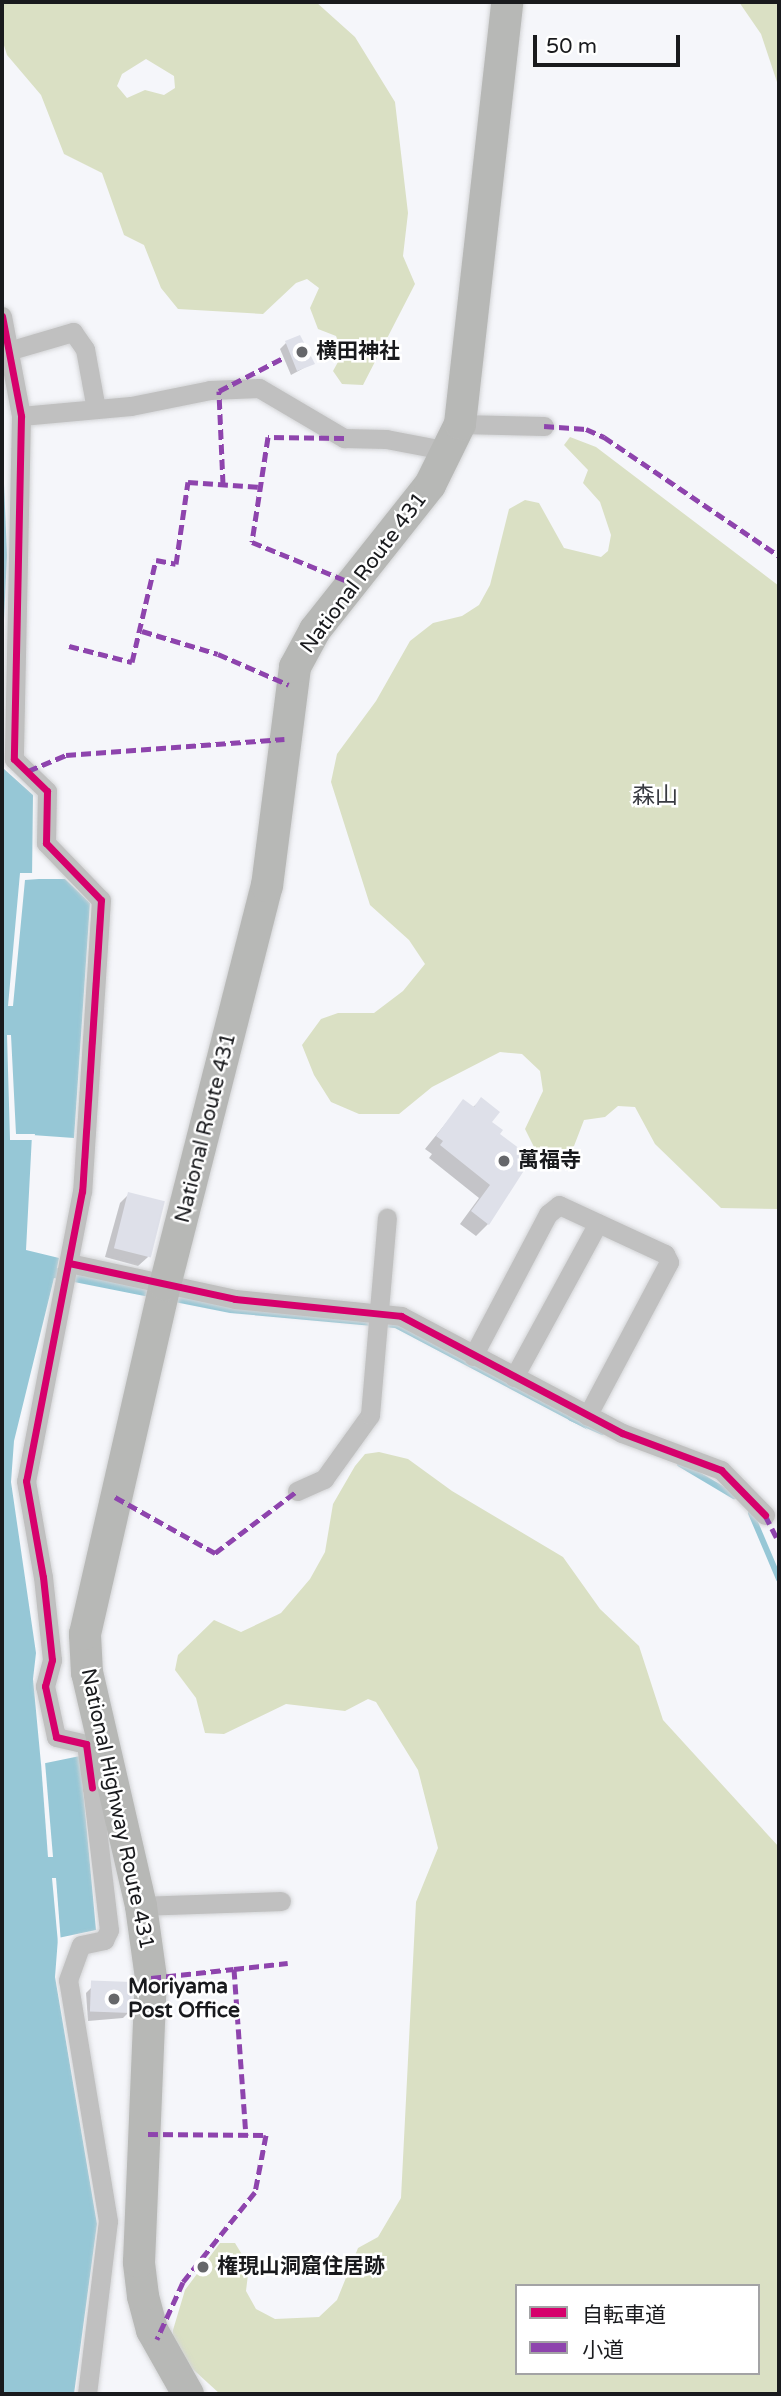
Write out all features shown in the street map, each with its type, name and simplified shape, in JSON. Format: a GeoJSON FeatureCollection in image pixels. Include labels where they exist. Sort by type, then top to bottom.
{"type":"FeatureCollection","features":[{"type":"Feature","properties":{"kind":"highway","name":"National Route 431"},"geometry":{"type":"LineString","coordinates":[[163,1293],[267,886],[295,667],[315,630],[430,485],[454,437],[507,2]]}},
{"type":"Feature","properties":{"kind":"highway","name":"National Highway Route 431"},"geometry":{"type":"LineString","coordinates":[[163,1293],[85,1634],[87,1673],[102,1785],[141,1906],[153,2026],[141,2273],[152,2330],[188,2394]]}},
{"type":"Feature","properties":{"kind":"street"},"geometry":{"type":"LineString","coordinates":[[2,316],[20,416],[14,759],[47,791],[46,843],[101,900],[82,1191],[26,1494],[43,1577],[51,1660],[45,1686],[56,1737],[86,1744],[102,1785],[109,1930],[104,1940],[77,1950],[68,1980],[108,2221],[87,2394]]}},
{"type":"Feature","properties":{"kind":"street"},"geometry":{"type":"LineString","coordinates":[[8,351],[73,332],[85,349],[96,409]]}},
{"type":"Feature","properties":{"kind":"street"},"geometry":{"type":"LineString","coordinates":[[20,416],[96,409],[210,390],[259,388],[344,438],[454,437],[544,426]]}},
{"type":"Feature","properties":{"kind":"street"},"geometry":{"type":"LineString","coordinates":[[473,1356],[548,1214],[559,1205],[665,1254],[669,1262],[587,1416]]}},
{"type":"Feature","properties":{"kind":"street"},"geometry":{"type":"LineString","coordinates":[[297,1492],[324,1479],[370,1415],[375,1321],[387,1218]]}},
{"type":"Feature","properties":{"kind":"street"},"geometry":{"type":"LineString","coordinates":[[514,1377],[598,1223]]}},
{"type":"Feature","properties":{"kind":"street"},"geometry":{"type":"LineString","coordinates":[[67,1272],[163,1293],[235,1299],[375,1321],[401,1316],[587,1416],[721,1470],[765,1515]]}},
{"type":"Feature","properties":{"kind":"street"},"geometry":{"type":"LineString","coordinates":[[141,1906],[281,1901]]}},
{"type":"Feature","properties":{"kind":"green space"},"geometry":{"type":"Polygon","coordinates":[[[2,2],[316,2],[355,37],[395,102],[408,213],[403,256],[415,284],[363,385],[342,384],[333,371],[343,353],[336,336],[318,329],[310,308],[319,288],[307,279],[296,283],[263,314],[178,309],[161,288],[144,245],[124,235],[102,173],[64,154],[41,95],[7,55],[2,39],[2,2]],[[146,59],[122,74],[117,86],[127,98],[145,90],[164,95],[175,88],[174,76],[146,59]]]}},
{"type":"Feature","properties":{"kind":"green space"},"geometry":{"type":"Polygon","coordinates":[[[739,2],[779,2],[779,88],[761,34],[739,2]]]}},
{"type":"Feature","properties":{"kind":"green space"},"geometry":{"type":"Polygon","coordinates":[[[570,437],[596,447],[779,586],[779,1209],[721,1208],[655,1144],[635,1107],[618,1106],[605,1117],[584,1120],[574,1146],[559,1164],[543,1165],[525,1129],[543,1091],[540,1071],[522,1054],[500,1052],[432,1087],[399,1114],[359,1114],[331,1102],[314,1075],[302,1045],[321,1019],[338,1013],[374,1013],[403,991],[425,964],[409,940],[370,905],[331,782],[337,754],[376,701],[410,641],[433,623],[462,616],[479,605],[490,585],[509,509],[525,500],[539,503],[564,548],[601,557],[608,551],[611,535],[600,502],[583,483],[588,470],[564,445],[570,437]]]}},
{"type":"Feature","properties":{"kind":"green space"},"geometry":{"type":"Polygon","coordinates":[[[379,1452],[408,1459],[452,1491],[563,1557],[600,1609],[639,1646],[663,1720],[779,1847],[779,2394],[220,2394],[173,2351],[173,2330],[185,2290],[220,2243],[235,2243],[249,2266],[246,2291],[256,2309],[275,2319],[319,2317],[337,2300],[358,2248],[378,2237],[401,2198],[416,1902],[438,1848],[418,1770],[376,1702],[368,1699],[345,1711],[286,1704],[224,1734],[205,1733],[196,1698],[175,1670],[178,1655],[214,1620],[241,1632],[281,1613],[310,1579],[325,1552],[333,1504],[365,1454],[379,1452]]]}},
{"type":"Feature","properties":{"kind":"water"},"geometry":{"type":"Polygon","coordinates":[[[2,436],[7,555],[2,663],[2,436]]]}},
{"type":"Feature","properties":{"kind":"water"},"geometry":{"type":"Polygon","coordinates":[[[2,761],[4,769],[33,795],[32,879],[65,879],[90,903],[74,1138],[32,1135],[26,1250],[59,1258],[57,1268],[395,1321],[559,1408],[588,1430],[395,1328],[230,1313],[54,1278],[14,1441],[11,1482],[36,1653],[33,1679],[41,1764],[80,1756],[96,1930],[58,1938],[55,1977],[97,2224],[74,2394],[2,2394],[2,761]]]}},
{"type":"Feature","properties":{"kind":"pier"},"geometry":{"type":"Polygon","coordinates":[[[20,873],[35,873],[39,879],[25,880],[13,1006],[8,1006],[20,873]]]}},
{"type":"Feature","properties":{"kind":"pier"},"geometry":{"type":"Polygon","coordinates":[[[7,1035],[11,1035],[16,1134],[35,1134],[34,1140],[10,1140],[7,1035]]]}},
{"type":"Feature","properties":{"kind":"pier"},"geometry":{"type":"Polygon","coordinates":[[[45,1762],[53,1857],[48,1857],[41,1763],[45,1762]]]}},
{"type":"Feature","properties":{"kind":"pier"},"geometry":{"type":"Polygon","coordinates":[[[52,1878],[56,1878],[61,1943],[58,1943],[52,1878]]]}},
{"type":"Feature","properties":{"kind":"building","name":"横田神社"},"geometry":{"type":"Polygon","coordinates":[[[300,335],[315,364],[297,371],[285,341],[300,335]]]}},
{"type":"Feature","properties":{"kind":"building","name":"萬福寺"},"geometry":{"type":"Polygon","coordinates":[[[481,1097],[500,1112],[492,1122],[503,1130],[500,1134],[532,1158],[489,1225],[471,1211],[490,1185],[440,1145],[443,1141],[436,1136],[463,1099],[474,1107],[481,1097]]]}},
{"type":"Feature","properties":{"kind":"building"},"geometry":{"type":"Polygon","coordinates":[[[128,1192],[165,1201],[151,1257],[114,1248],[128,1192]]]}},
{"type":"Feature","properties":{"kind":"building"},"geometry":{"type":"Polygon","coordinates":[[[91,1981],[132,1982],[131,2013],[90,2012],[91,1981]]]}},
{"type":"Feature","properties":{"kind":"waterway"},"geometry":{"type":"LineString","coordinates":[[571,1418],[602,1432]]}},
{"type":"Feature","properties":{"kind":"waterway"},"geometry":{"type":"LineString","coordinates":[[680,1464],[734,1496]]}},
{"type":"Feature","properties":{"kind":"waterway"},"geometry":{"type":"LineString","coordinates":[[751,1513],[779,1579]]}},
{"type":"Feature","properties":{"kind":"marked path"},"geometry":{"type":"LineString","coordinates":[[223,484],[219,391],[283,358]]}},
{"type":"Feature","properties":{"kind":"marked path"},"geometry":{"type":"LineString","coordinates":[[544,426],[586,429],[604,437],[779,556]]}},
{"type":"Feature","properties":{"kind":"marked path"},"geometry":{"type":"LineString","coordinates":[[344,438],[268,437],[252,542],[352,583]]}},
{"type":"Feature","properties":{"kind":"marked path"},"geometry":{"type":"LineString","coordinates":[[69,646],[132,662],[156,560],[176,564],[188,482],[261,487]]}},
{"type":"Feature","properties":{"kind":"marked path"},"geometry":{"type":"LineString","coordinates":[[142,631],[218,654],[289,685]]}},
{"type":"Feature","properties":{"kind":"marked path"},"geometry":{"type":"LineString","coordinates":[[28,771],[66,755],[284,739]]}},
{"type":"Feature","properties":{"kind":"marked path"},"geometry":{"type":"LineString","coordinates":[[115,1497],[215,1553],[297,1491]]}},
{"type":"Feature","properties":{"kind":"marked path"},"geometry":{"type":"LineString","coordinates":[[765,1515],[779,1542]]}},
{"type":"Feature","properties":{"kind":"marked path"},"geometry":{"type":"LineString","coordinates":[[234,1969],[288,1963]]}},
{"type":"Feature","properties":{"kind":"marked path"},"geometry":{"type":"LineString","coordinates":[[151,1978],[234,1969],[246,2136]]}},
{"type":"Feature","properties":{"kind":"marked path"},"geometry":{"type":"LineString","coordinates":[[148,2134],[266,2135],[255,2192],[183,2282],[157,2339]]}},
{"type":"Feature","properties":{"kind":"cycle path"},"geometry":{"type":"LineString","coordinates":[[2,316],[21,416],[14,759],[47,791],[46,843],[101,900],[82,1191],[26,1481],[43,1577],[52,1660],[45,1686],[56,1737],[86,1744],[92,1788]]}},
{"type":"Feature","properties":{"kind":"cycle path"},"geometry":{"type":"LineString","coordinates":[[69,1263],[235,1299],[401,1316],[622,1433],[721,1470],[765,1515]]}},
{"type":"Feature","properties":{"kind":"place","name":"横田神社"},"geometry":{"type":"Point","coordinates":[302,352]}},
{"type":"Feature","properties":{"kind":"place","name":"萬福寺"},"geometry":{"type":"Point","coordinates":[504,1161]}},
{"type":"Feature","properties":{"kind":"place","name":"Moriyama Post Office"},"geometry":{"type":"Point","coordinates":[114,1999]}},
{"type":"Feature","properties":{"kind":"place","name":"権現山洞窟住居跡"},"geometry":{"type":"Point","coordinates":[203,2267]}},
{"type":"Feature","properties":{"kind":"district","name":"森山"},"geometry":{"type":"Point","coordinates":[655,796]}}]}
